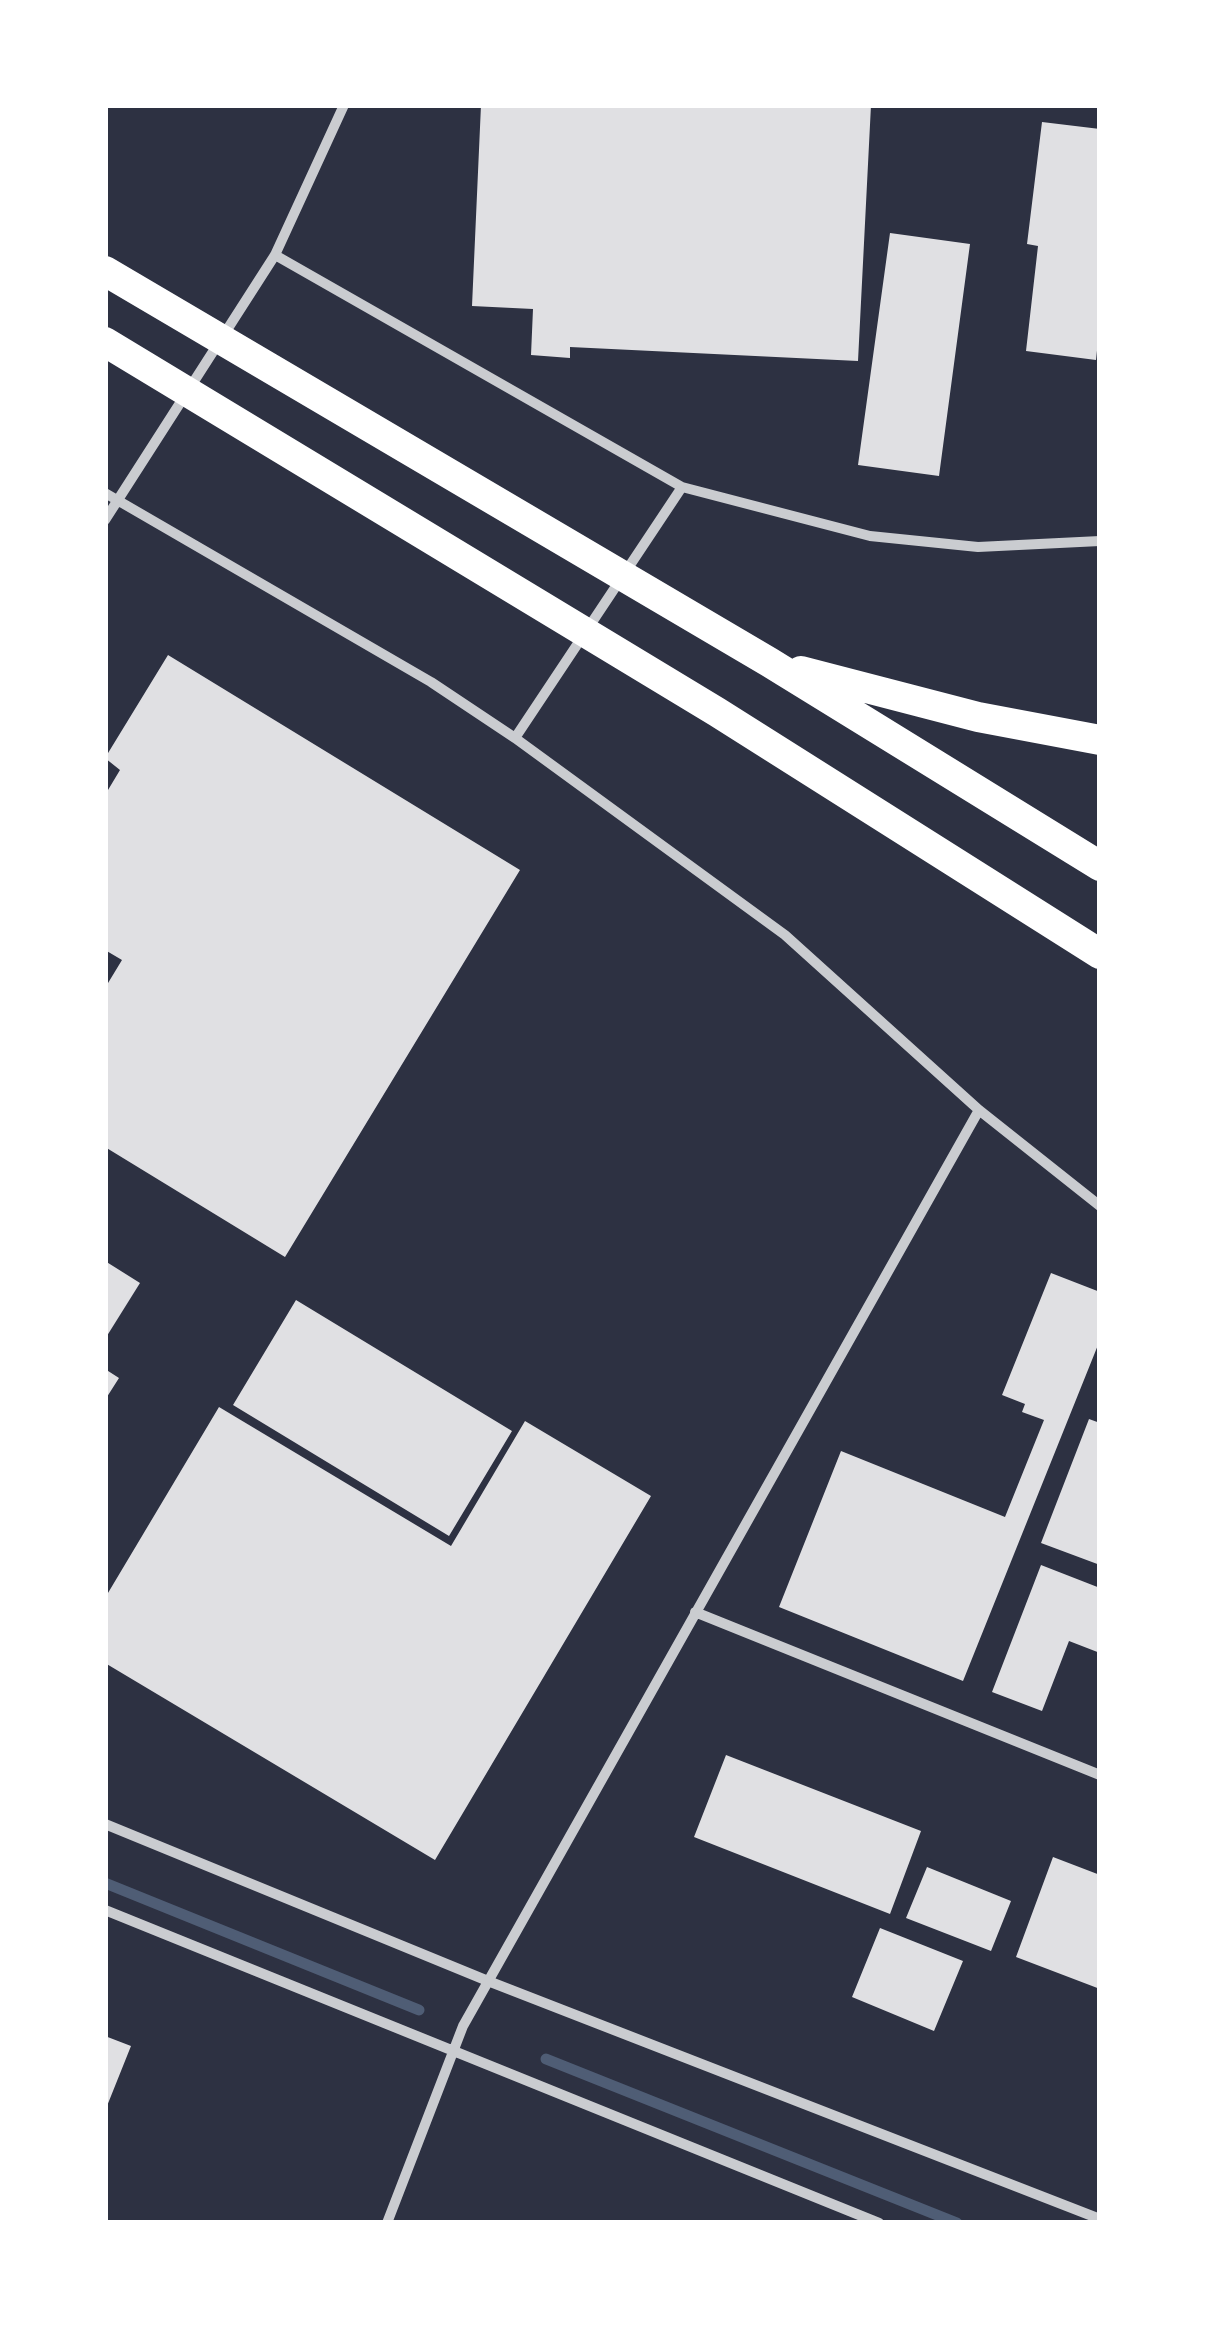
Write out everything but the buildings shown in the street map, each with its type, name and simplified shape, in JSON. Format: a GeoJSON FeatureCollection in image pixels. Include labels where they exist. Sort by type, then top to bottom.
{"type":"FeatureCollection","features":[{"type":"Feature","properties":{"kind":"highway"},"geometry":{"type":"LineString","coordinates":[[105,270],[769,662],[1100,866]]}},
{"type":"Feature","properties":{"kind":"highway"},"geometry":{"type":"LineString","coordinates":[[105,342],[717,712],[1100,954]]}},
{"type":"Feature","properties":{"kind":"highway"},"geometry":{"type":"LineString","coordinates":[[769,662],[978,717],[1100,740]]}},
{"type":"Feature","properties":{"kind":"street"},"geometry":{"type":"LineString","coordinates":[[105,520],[276,255],[344,105]]}},
{"type":"Feature","properties":{"kind":"street"},"geometry":{"type":"LineString","coordinates":[[276,255],[682,487],[870,536],[978,547],[1100,541]]}},
{"type":"Feature","properties":{"kind":"street"},"geometry":{"type":"LineString","coordinates":[[515,738],[682,487]]}},
{"type":"Feature","properties":{"kind":"street"},"geometry":{"type":"LineString","coordinates":[[105,492],[431,682],[515,738],[785,935],[979,1110],[1100,1206]]}},
{"type":"Feature","properties":{"kind":"street"},"geometry":{"type":"LineString","coordinates":[[387,2223],[452,2048],[979,1110]]}},
{"type":"Feature","properties":{"kind":"street"},"geometry":{"type":"LineString","coordinates":[[696,1612],[1100,1775]]}},
{"type":"Feature","properties":{"kind":"street"},"geometry":{"type":"LineString","coordinates":[[105,1824],[488,1981],[1100,2219]]}},
{"type":"Feature","properties":{"kind":"street"},"geometry":{"type":"LineString","coordinates":[[105,1910],[879,2223]]}},
{"type":"Feature","properties":{"kind":"waterway"},"geometry":{"type":"LineString","coordinates":[[105,1883],[419,2010]]}},
{"type":"Feature","properties":{"kind":"waterway"},"geometry":{"type":"LineString","coordinates":[[546,2059],[957,2223]]}}]}
